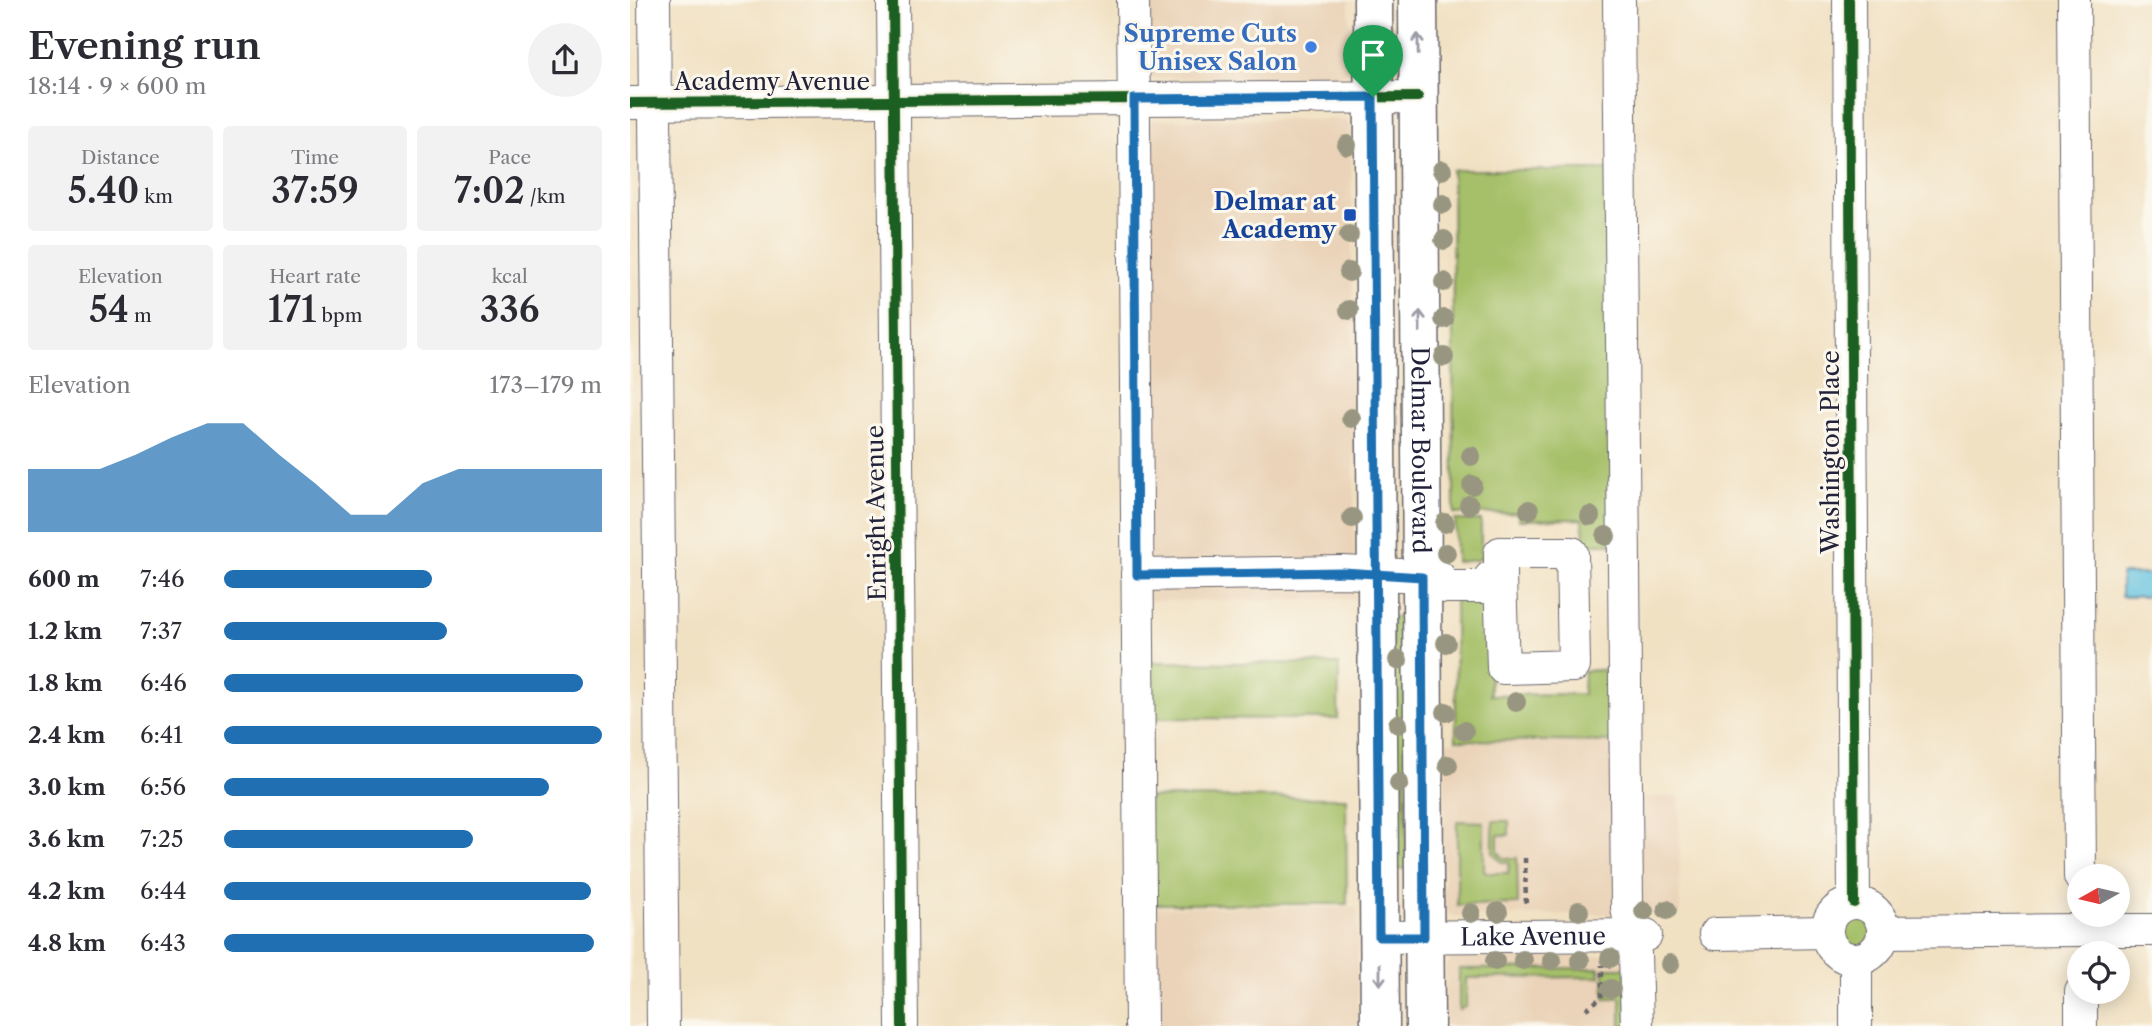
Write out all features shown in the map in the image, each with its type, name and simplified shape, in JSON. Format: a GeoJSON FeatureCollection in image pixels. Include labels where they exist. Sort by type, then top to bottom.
{"type":"FeatureCollection","features":[{"type":"Feature","properties":{"kind":"main road","name":"Delmar Boulevard"},"geometry":{"type":"LineString","coordinates":[[1373,0],[1380,1026]]}},
{"type":"Feature","properties":{"kind":"main road","name":"Delmar Boulevard"},"geometry":{"type":"LineString","coordinates":[[1418,0],[1430,577],[1425,1026]]}},
{"type":"Feature","properties":{"kind":"street"},"geometry":{"type":"LineString","coordinates":[[654,0],[642,103],[663,1026]]}},
{"type":"Feature","properties":{"kind":"street","name":"Enright Avenue"},"geometry":{"type":"LineString","coordinates":[[893,0],[902,1026]]}},
{"type":"Feature","properties":{"kind":"street"},"geometry":{"type":"LineString","coordinates":[[1133,0],[1141,1026]]}},
{"type":"Feature","properties":{"kind":"street"},"geometry":{"type":"LineString","coordinates":[[1619,0],[1627,887],[1639,935],[1636,965],[1637,1026]]}},
{"type":"Feature","properties":{"kind":"street","name":"Washington Place"},"geometry":{"type":"LineString","coordinates":[[1849,0],[1854,903]]}},
{"type":"Feature","properties":{"kind":"street"},"geometry":{"type":"LineString","coordinates":[[2074,0],[2080,864]]}},
{"type":"Feature","properties":{"kind":"street","name":"Academy Avenue"},"geometry":{"type":"LineString","coordinates":[[642,103],[1419,97]]}},
{"type":"Feature","properties":{"kind":"street"},"geometry":{"type":"LineString","coordinates":[[1137,575],[1343,572],[1430,577],[1445,569],[1484,568],[1495,578]]}},
{"type":"Feature","properties":{"kind":"street"},"geometry":{"type":"LineString","coordinates":[[1854,903],[1871,908],[1878,915],[1883,932],[1878,948],[1864,958],[1856,959],[1847,958],[1833,949],[1827,932],[1832,915],[1838,909],[1854,903]]}},
{"type":"Feature","properties":{"kind":"street"},"geometry":{"type":"LineString","coordinates":[[1883,932],[2152,930]]}},
{"type":"Feature","properties":{"kind":"street"},"geometry":{"type":"LineString","coordinates":[[1715,934],[1827,932]]}},
{"type":"Feature","properties":{"kind":"street","name":"Lake Avenue"},"geometry":{"type":"LineString","coordinates":[[1379,937],[1639,935]]}},
{"type":"Feature","properties":{"kind":"street"},"geometry":{"type":"LineString","coordinates":[[1856,959],[1856,1026]]}},
{"type":"Feature","properties":{"kind":"street"},"geometry":{"type":"LineString","coordinates":[[2081,1004],[2081,1026]]}},
{"type":"Feature","properties":{"kind":"path"},"geometry":{"type":"LineString","coordinates":[[1525,858],[1526,908]]}},
{"type":"Feature","properties":{"kind":"path"},"geometry":{"type":"LineString","coordinates":[[1586,1010],[1602,997],[1602,965]]}},
{"type":"Feature","properties":{"kind":"shaded area"},"geometry":{"type":"Polygon","coordinates":[[[1141,0],[1349,0],[1351,66],[1347,73],[1337,77],[1141,78],[1141,0]]]}},
{"type":"Feature","properties":{"kind":"shaded area"},"geometry":{"type":"Polygon","coordinates":[[[1140,120],[1347,121],[1351,127],[1355,599],[1142,601],[1140,120]]]}},
{"type":"Feature","properties":{"kind":"shaded area"},"geometry":{"type":"Polygon","coordinates":[[[1444,742],[1634,743],[1635,797],[1679,797],[1680,913],[1449,914],[1444,903],[1444,742]]]}},
{"type":"Feature","properties":{"kind":"shaded area"},"geometry":{"type":"Polygon","coordinates":[[[1146,907],[1357,908],[1358,1026],[1147,1026],[1146,907]]]}},
{"type":"Feature","properties":{"kind":"shaded area"},"geometry":{"type":"Polygon","coordinates":[[[1627,955],[1628,1026],[1446,1026],[1445,967],[1452,959],[1627,955]]]}},
{"type":"Feature","properties":{"kind":"green space"},"geometry":{"type":"Polygon","coordinates":[[[1452,170],[1609,170],[1616,544],[1585,544],[1582,519],[1519,520],[1518,513],[1454,514],[1452,170]]]}},
{"type":"Feature","properties":{"kind":"green space"},"geometry":{"type":"Polygon","coordinates":[[[1455,520],[1481,520],[1481,557],[1478,560],[1456,562],[1455,520]]]}},
{"type":"Feature","properties":{"kind":"green space"},"geometry":{"type":"Polygon","coordinates":[[[1481,595],[1490,604],[1490,695],[1583,694],[1584,671],[1615,669],[1615,742],[1456,740],[1455,596],[1481,595]]]}},
{"type":"Feature","properties":{"kind":"green space"},"geometry":{"type":"Polygon","coordinates":[[[1392,617],[1404,617],[1407,869],[1393,869],[1392,617]]]}},
{"type":"Feature","properties":{"kind":"green space"},"geometry":{"type":"Polygon","coordinates":[[[1145,662],[1339,664],[1338,719],[1144,718],[1145,662]]]}},
{"type":"Feature","properties":{"kind":"green space"},"geometry":{"type":"Polygon","coordinates":[[[1149,797],[1346,798],[1347,904],[1149,904],[1149,797]]]}},
{"type":"Feature","properties":{"kind":"green space"},"geometry":{"type":"Polygon","coordinates":[[[1457,821],[1484,822],[1484,870],[1488,873],[1508,873],[1509,862],[1502,862],[1493,853],[1493,821],[1509,821],[1509,835],[1498,835],[1498,852],[1504,858],[1517,858],[1518,904],[1457,905],[1457,821]]]}},
{"type":"Feature","properties":{"kind":"green space"},"geometry":{"type":"Polygon","coordinates":[[[1855,916],[1867,920],[1871,932],[1867,944],[1855,948],[1843,944],[1839,932],[1843,920],[1855,916]]]}},
{"type":"Feature","properties":{"kind":"green space"},"geometry":{"type":"Polygon","coordinates":[[[1599,968],[1600,977],[1466,978],[1466,1006],[1459,1010],[1459,969],[1599,968]]]}},
{"type":"Feature","properties":{"kind":"green space"},"geometry":{"type":"Polygon","coordinates":[[[1604,968],[1627,968],[1628,1026],[1621,1026],[1621,998],[1605,998],[1604,968]]]}},
{"type":"Feature","properties":{"kind":"water"},"geometry":{"type":"Polygon","coordinates":[[[2121,574],[2152,574],[2152,597],[2121,597],[2121,574]]]}},
{"type":"Feature","properties":{"kind":"cycle path"},"geometry":{"type":"LineString","coordinates":[[893,0],[902,1026]]}},
{"type":"Feature","properties":{"kind":"cycle path"},"geometry":{"type":"LineString","coordinates":[[1849,0],[1854,903]]}},
{"type":"Feature","properties":{"kind":"cycle path"},"geometry":{"type":"LineString","coordinates":[[630,103],[1418,97]]}},
{"type":"Feature","properties":{"kind":"place","name":"Supreme Cuts Unisex Salon"},"geometry":{"type":"Point","coordinates":[1311,47]}},
{"type":"Feature","properties":{"kind":"place","name":"Delmar at Academy"},"geometry":{"type":"Point","coordinates":[1350,215]}},
{"type":"Feature","properties":{"kind":"route"},"geometry":{"type":"LineString","coordinates":[[1373,97],[1134,99],[1137,575],[1343,572],[1377,575],[1422,577],[1424,937],[1379,937],[1377,575],[1373,97]]}}]}
